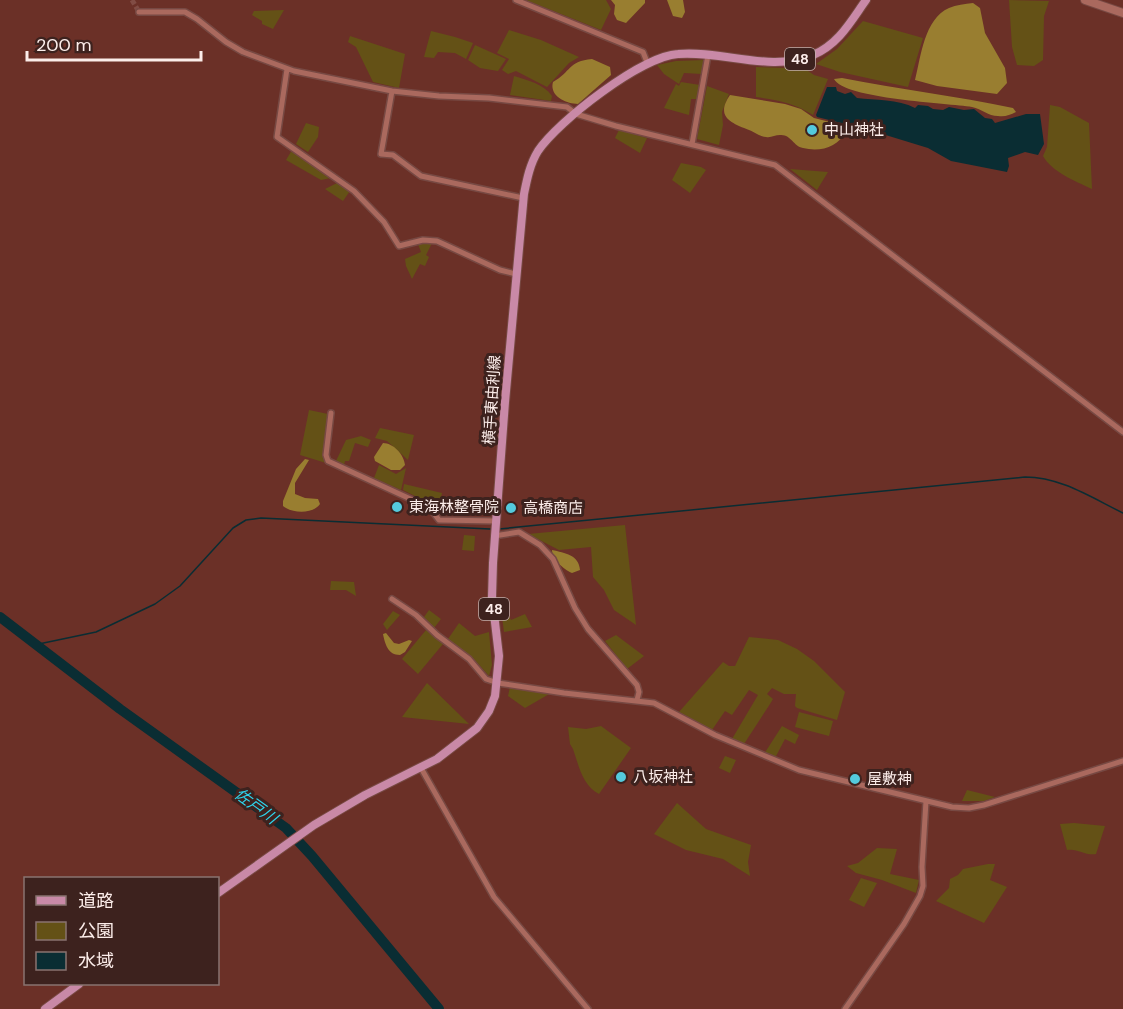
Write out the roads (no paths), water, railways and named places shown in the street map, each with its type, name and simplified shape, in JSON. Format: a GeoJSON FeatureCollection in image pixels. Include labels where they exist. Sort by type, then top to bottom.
{"type":"FeatureCollection","features":[{"type":"Feature","properties":{"kind":"main road","name":"横手東由利線"},"geometry":{"type":"LineString","coordinates":[[219,892],[315,825],[365,795],[437,759],[477,728],[489,711],[498,683],[500,656],[492,597],[494,536],[516,274],[524,198],[531,162],[539,150],[548,138],[576,114],[647,62],[677,54],[794,61],[814,54],[837,39],[867,0]]}},
{"type":"Feature","properties":{"kind":"main road"},"geometry":{"type":"LineString","coordinates":[[1085,0],[1123,13]]}},
{"type":"Feature","properties":{"kind":"main road"},"geometry":{"type":"LineString","coordinates":[[45,1009],[78,985]]}},
{"type":"Feature","properties":{"kind":"street"},"geometry":{"type":"LineString","coordinates":[[516,0],[643,52],[647,62]]}},
{"type":"Feature","properties":{"kind":"street"},"geometry":{"type":"LineString","coordinates":[[139,12],[185,12],[243,52],[287,69],[392,91],[489,98],[567,107],[576,114],[775,165],[1123,432]]}},
{"type":"Feature","properties":{"kind":"street"},"geometry":{"type":"LineString","coordinates":[[692,144],[708,56]]}},
{"type":"Feature","properties":{"kind":"street"},"geometry":{"type":"LineString","coordinates":[[287,69],[286,88],[277,136],[354,191],[384,222],[399,246],[423,240],[437,241],[500,270],[516,274]]}},
{"type":"Feature","properties":{"kind":"street"},"geometry":{"type":"LineString","coordinates":[[392,91],[381,154],[393,155],[421,176],[524,198]]}},
{"type":"Feature","properties":{"kind":"street"},"geometry":{"type":"LineString","coordinates":[[331,413],[326,455],[328,461],[430,508],[439,520],[496,521]]}},
{"type":"Feature","properties":{"kind":"street"},"geometry":{"type":"LineString","coordinates":[[494,536],[519,532],[540,545],[553,559],[575,608],[588,629],[637,686],[639,692],[637,700]]}},
{"type":"Feature","properties":{"kind":"street"},"geometry":{"type":"LineString","coordinates":[[392,599],[416,615],[436,635],[469,659],[486,679],[498,683],[564,693],[654,703],[715,735],[777,763],[952,807],[969,808],[984,805],[1123,761]]}},
{"type":"Feature","properties":{"kind":"street"},"geometry":{"type":"LineString","coordinates":[[420,768],[494,897],[588,1009]]}},
{"type":"Feature","properties":{"kind":"street"},"geometry":{"type":"LineString","coordinates":[[845,1009],[904,924],[920,896],[923,886],[926,801]]}},
{"type":"Feature","properties":{"kind":"water"},"geometry":{"type":"Polygon","coordinates":[[[827,87],[836,87],[837,91],[845,94],[851,92],[857,98],[894,101],[915,108],[918,105],[943,110],[949,107],[974,109],[995,123],[1026,114],[1040,114],[1044,144],[1038,155],[1025,152],[1008,158],[1007,172],[951,161],[928,148],[817,117],[827,87]]]}},
{"type":"Feature","properties":{"kind":"waterway"},"geometry":{"type":"LineString","coordinates":[[499,529],[1025,477],[1064,484],[1123,513]]}},
{"type":"Feature","properties":{"kind":"waterway"},"geometry":{"type":"LineString","coordinates":[[34,645],[96,632],[155,604],[180,586],[233,528],[246,520],[261,518],[490,529]]}},
{"type":"Feature","properties":{"kind":"waterway","name":"佐戸川"},"geometry":{"type":"LineString","coordinates":[[0,617],[120,709],[286,828],[439,1009]]}},
{"type":"Feature","properties":{"kind":"tunnel"},"geometry":{"type":"LineString","coordinates":[[132,0],[139,12]]}},
{"type":"Feature","properties":{"kind":"place","name":"中山神社"},"geometry":{"type":"Point","coordinates":[812,130]}},
{"type":"Feature","properties":{"kind":"place","name":"東海林整骨院"},"geometry":{"type":"Point","coordinates":[397,507]}},
{"type":"Feature","properties":{"kind":"place","name":"高橋商店"},"geometry":{"type":"Point","coordinates":[511,508]}},
{"type":"Feature","properties":{"kind":"place","name":"八坂神社"},"geometry":{"type":"Point","coordinates":[621,777]}},
{"type":"Feature","properties":{"kind":"place","name":"屋敷神"},"geometry":{"type":"Point","coordinates":[855,779]}}]}
